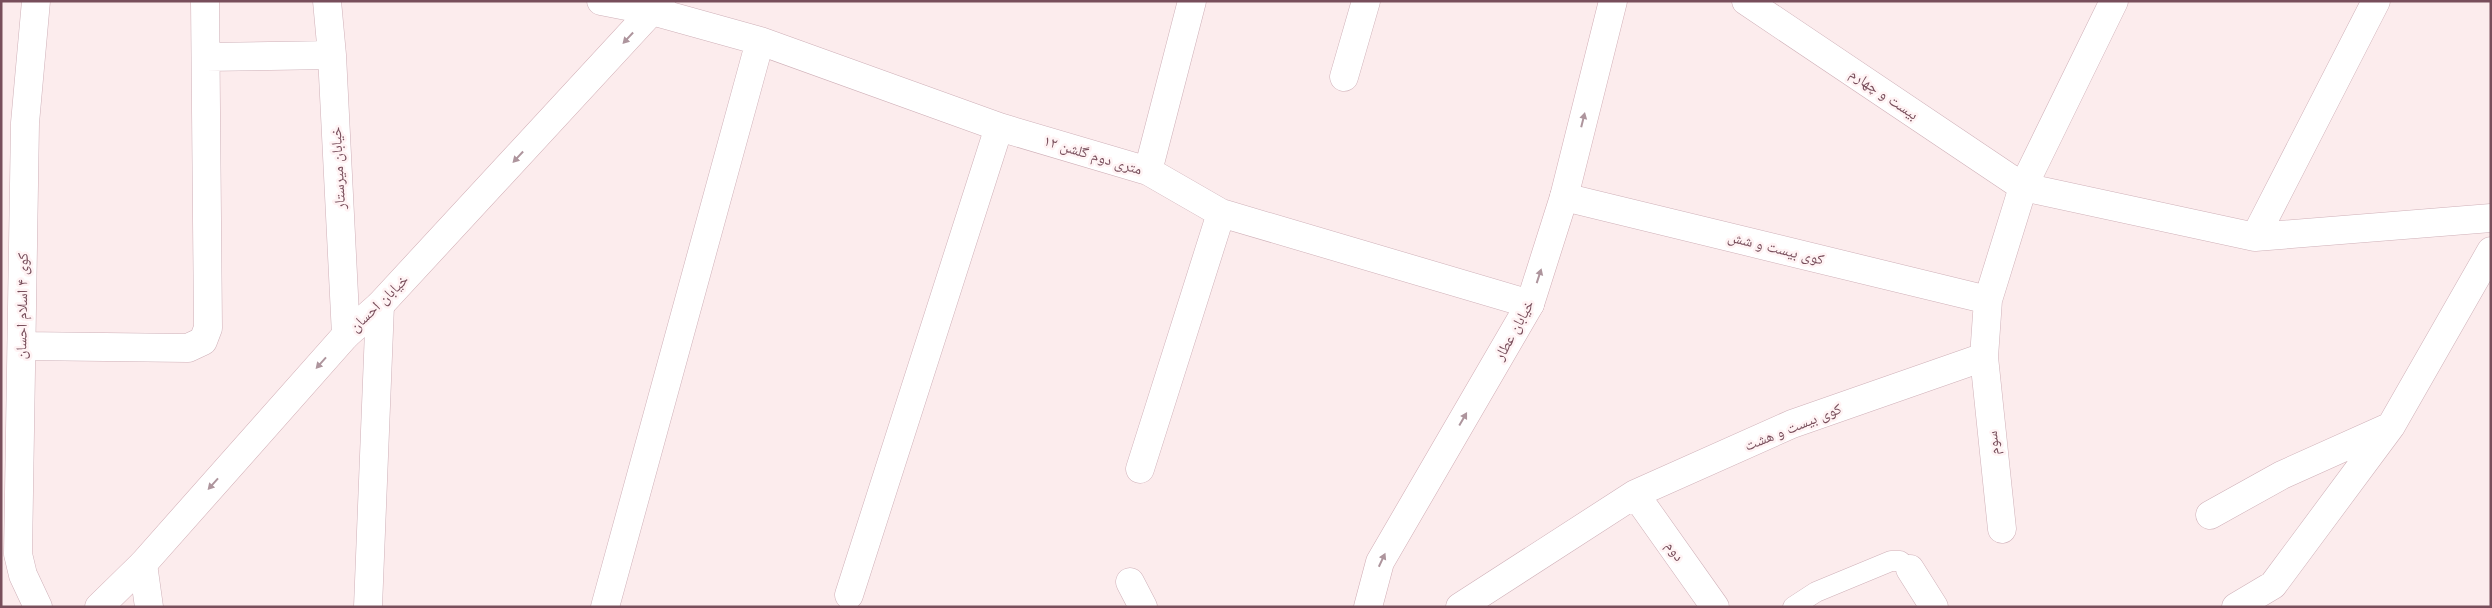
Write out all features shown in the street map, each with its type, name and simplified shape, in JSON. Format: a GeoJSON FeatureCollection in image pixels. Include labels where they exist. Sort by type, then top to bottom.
{"type":"FeatureCollection","features":[{"type":"Feature","properties":{"kind":"street","name":"کوی ۴ اسلام احسان"},"geometry":{"type":"LineString","coordinates":[[36,1],[13,123],[22,346],[18,554],[23,575],[38,607]]}},
{"type":"Feature","properties":{"kind":"street"},"geometry":{"type":"LineString","coordinates":[[22,346],[188,348],[203,341],[208,328],[205,1]]}},
{"type":"Feature","properties":{"kind":"street","name":"خیابان میرستار"},"geometry":{"type":"LineString","coordinates":[[327,1],[332,55],[346,334]]}},
{"type":"Feature","properties":{"kind":"street","name":"۱۲ متری دوم گلشن"},"geometry":{"type":"LineString","coordinates":[[601,1],[657,6],[999,126],[1148,171],[1221,213],[1530,304]]}},
{"type":"Feature","properties":{"kind":"street"},"geometry":{"type":"LineString","coordinates":[[1148,171],[1192,1]]}},
{"type":"Feature","properties":{"kind":"street"},"geometry":{"type":"LineString","coordinates":[[1344,77],[1366,1]]}},
{"type":"Feature","properties":{"kind":"street","name":"خیابان عطار"},"geometry":{"type":"LineString","coordinates":[[1368,607],[1380,562],[1530,304],[1564,197],[1613,1]]}},
{"type":"Feature","properties":{"kind":"street","name":"بیست و چهارم"},"geometry":{"type":"LineString","coordinates":[[1746,1],[2023,187]]}},
{"type":"Feature","properties":{"kind":"street"},"geometry":{"type":"LineString","coordinates":[[1984,358],[1988,300],[2023,187],[2114,1]]}},
{"type":"Feature","properties":{"kind":"street"},"geometry":{"type":"LineString","coordinates":[[2255,238],[2376,1]]}},
{"type":"Feature","properties":{"kind":"street","name":"خیابان احسان"},"geometry":{"type":"LineString","coordinates":[[99,607],[143,564],[346,334],[380,305],[657,6]]}},
{"type":"Feature","properties":{"kind":"street"},"geometry":{"type":"LineString","coordinates":[[605,607],[760,42]]}},
{"type":"Feature","properties":{"kind":"street"},"geometry":{"type":"LineString","coordinates":[[206,57],[332,55]]}},
{"type":"Feature","properties":{"kind":"street"},"geometry":{"type":"LineString","coordinates":[[849,595],[999,126]]}},
{"type":"Feature","properties":{"kind":"street"},"geometry":{"type":"LineString","coordinates":[[2023,187],[2255,238],[2491,218]]}},
{"type":"Feature","properties":{"kind":"street","name":"کوی بیست و شش"},"geometry":{"type":"LineString","coordinates":[[1564,197],[1988,300]]}},
{"type":"Feature","properties":{"kind":"street"},"geometry":{"type":"LineString","coordinates":[[1140,469],[1221,213]]}},
{"type":"Feature","properties":{"kind":"street"},"geometry":{"type":"LineString","coordinates":[[2236,607],[2273,585],[2390,426],[2491,251]]}},
{"type":"Feature","properties":{"kind":"street"},"geometry":{"type":"LineString","coordinates":[[368,607],[380,305]]}},
{"type":"Feature","properties":{"kind":"street","name":"کوی بیست و هشت"},"geometry":{"type":"LineString","coordinates":[[1480,602],[1635,494],[1792,424],[1984,358]]}},
{"type":"Feature","properties":{"kind":"street","name":"سوم"},"geometry":{"type":"LineString","coordinates":[[1984,358],[2002,529]]}},
{"type":"Feature","properties":{"kind":"street"},"geometry":{"type":"LineString","coordinates":[[2210,516],[2282,475],[2390,426]]}},
{"type":"Feature","properties":{"kind":"street","name":"دوم"},"geometry":{"type":"LineString","coordinates":[[1635,494],[1715,607]]}},
{"type":"Feature","properties":{"kind":"street"},"geometry":{"type":"LineString","coordinates":[[143,564],[149,607]]}},
{"type":"Feature","properties":{"kind":"street"},"geometry":{"type":"LineString","coordinates":[[1910,569],[1934,607]]}},
{"type":"Feature","properties":{"kind":"street"},"geometry":{"type":"LineString","coordinates":[[1130,582],[1143,607]]}},
{"type":"Feature","properties":{"kind":"lane"},"geometry":{"type":"LineString","coordinates":[[1793,607],[1816,592],[1891,561],[1900,561],[1910,569]]}}]}
